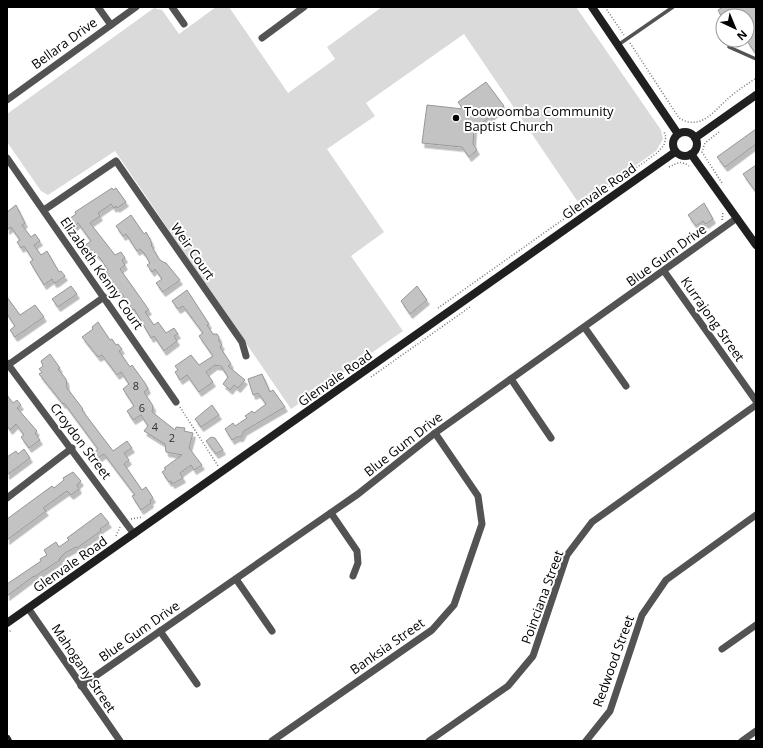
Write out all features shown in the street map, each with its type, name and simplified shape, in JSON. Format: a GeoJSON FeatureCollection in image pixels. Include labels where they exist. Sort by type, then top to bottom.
{"type":"FeatureCollection","features":[{"type":"Feature","properties":{"kind":"street"},"geometry":{"type":"LineString","coordinates":[[98,7],[111,25]]}},
{"type":"Feature","properties":{"kind":"street","name":"Bellara Drive"},"geometry":{"type":"LineString","coordinates":[[7,100],[136,7]]}},
{"type":"Feature","properties":{"kind":"street"},"geometry":{"type":"LineString","coordinates":[[172,7],[184,24]]}},
{"type":"Feature","properties":{"kind":"street"},"geometry":{"type":"LineString","coordinates":[[262,38],[304,7]]}},
{"type":"Feature","properties":{"kind":"street"},"geometry":{"type":"LineString","coordinates":[[586,7],[617,46]]}},
{"type":"Feature","properties":{"kind":"street"},"geometry":{"type":"LineString","coordinates":[[592,7],[678,134]]}},
{"type":"Feature","properties":{"kind":"street"},"geometry":{"type":"LineString","coordinates":[[695,138],[756,95]]}},
{"type":"Feature","properties":{"kind":"street"},"geometry":{"type":"LineString","coordinates":[[688,132],[695,138],[696,146],[692,154],[683,156],[675,152],[672,144],[678,134],[688,132]]}},
{"type":"Feature","properties":{"kind":"street","name":"Glenvale Road"},"geometry":{"type":"LineString","coordinates":[[7,623],[675,152]]}},
{"type":"Feature","properties":{"kind":"street"},"geometry":{"type":"LineString","coordinates":[[692,154],[756,245]]}},
{"type":"Feature","properties":{"kind":"street","name":"Elizabeth Kenny Court"},"geometry":{"type":"LineString","coordinates":[[7,158],[176,402]]}},
{"type":"Feature","properties":{"kind":"street","name":"Weir Court"},"geometry":{"type":"LineString","coordinates":[[44,210],[116,161],[242,342],[246,356]]}},
{"type":"Feature","properties":{"kind":"street","name":"Blue Gum Drive"},"geometry":{"type":"LineString","coordinates":[[81,686],[331,513],[435,433],[585,328],[737,218]]}},
{"type":"Feature","properties":{"kind":"street","name":"Kurrajong Street"},"geometry":{"type":"LineString","coordinates":[[664,271],[756,401]]}},
{"type":"Feature","properties":{"kind":"street"},"geometry":{"type":"LineString","coordinates":[[7,364],[104,297]]}},
{"type":"Feature","properties":{"kind":"street"},"geometry":{"type":"LineString","coordinates":[[585,328],[626,386]]}},
{"type":"Feature","properties":{"kind":"street","name":"Croydon Street"},"geometry":{"type":"LineString","coordinates":[[7,364],[72,448],[134,534]]}},
{"type":"Feature","properties":{"kind":"street"},"geometry":{"type":"LineString","coordinates":[[511,380],[551,438]]}},
{"type":"Feature","properties":{"kind":"street","name":"Poinciana Street"},"geometry":{"type":"LineString","coordinates":[[429,741],[508,686],[533,656],[567,555],[592,522],[756,404]]}},
{"type":"Feature","properties":{"kind":"street","name":"Banksia Street"},"geometry":{"type":"LineString","coordinates":[[272,741],[432,630],[454,605],[482,524],[478,496],[435,433]]}},
{"type":"Feature","properties":{"kind":"street"},"geometry":{"type":"LineString","coordinates":[[7,498],[72,448]]}},
{"type":"Feature","properties":{"kind":"street"},"geometry":{"type":"LineString","coordinates":[[331,513],[357,551],[358,563],[353,576]]}},
{"type":"Feature","properties":{"kind":"street","name":"Redwood Street"},"geometry":{"type":"LineString","coordinates":[[586,741],[610,711],[642,615],[666,580],[756,516]]}},
{"type":"Feature","properties":{"kind":"street"},"geometry":{"type":"LineString","coordinates":[[236,579],[272,631]]}},
{"type":"Feature","properties":{"kind":"street","name":"Mahogany Street"},"geometry":{"type":"LineString","coordinates":[[28,608],[120,741]]}},
{"type":"Feature","properties":{"kind":"street"},"geometry":{"type":"LineString","coordinates":[[722,649],[756,625]]}},
{"type":"Feature","properties":{"kind":"street"},"geometry":{"type":"LineString","coordinates":[[160,631],[197,684]]}},
{"type":"Feature","properties":{"kind":"street"},"geometry":{"type":"LineString","coordinates":[[742,741],[756,731]]}},
{"type":"Feature","properties":{"kind":"lane"},"geometry":{"type":"LineString","coordinates":[[617,46],[673,7]]}},
{"type":"Feature","properties":{"kind":"lane"},"geometry":{"type":"LineString","coordinates":[[731,48],[756,59]]}},
{"type":"Feature","properties":{"kind":"path"},"geometry":{"type":"LineString","coordinates":[[605,7],[679,118],[685,122],[692,123],[701,121],[714,112],[730,96],[756,78]]}},
{"type":"Feature","properties":{"kind":"path"},"geometry":{"type":"LineString","coordinates":[[438,308],[657,152],[664,145],[666,137],[664,132]]}},
{"type":"Feature","properties":{"kind":"path"},"geometry":{"type":"LineString","coordinates":[[705,158],[702,152],[703,146],[710,139]]}},
{"type":"Feature","properties":{"kind":"path"},"geometry":{"type":"LineString","coordinates":[[176,402],[218,466]]}},
{"type":"Feature","properties":{"kind":"shaded area"},"geometry":{"type":"Polygon","coordinates":[[[216,7],[229,7],[288,93],[335,59],[327,47],[382,7],[576,7],[661,130],[663,139],[656,151],[580,205],[464,34],[366,103],[375,116],[327,149],[384,232],[351,256],[403,331],[291,409],[115,151],[48,195],[41,191],[7,142],[7,114],[154,8],[162,10],[179,34],[216,7]]]}},
{"type":"Feature","properties":{"kind":"building"},"geometry":{"type":"Polygon","coordinates":[[[756,7],[756,54],[752,48],[755,48],[755,8],[721,8],[756,7]]]}},
{"type":"Feature","properties":{"kind":"building","name":"Toowoomba Community Baptist Church"},"geometry":{"type":"Polygon","coordinates":[[[486,82],[504,106],[474,129],[473,144],[477,150],[469,157],[462,147],[422,143],[427,105],[463,109],[458,102],[486,82]]]}},
{"type":"Feature","properties":{"kind":"building"},"geometry":{"type":"Polygon","coordinates":[[[756,129],[756,144],[725,167],[717,157],[756,129]]]}},
{"type":"Feature","properties":{"kind":"building"},"geometry":{"type":"Polygon","coordinates":[[[756,165],[756,192],[743,174],[756,165]]]}},
{"type":"Feature","properties":{"kind":"building"},"geometry":{"type":"Polygon","coordinates":[[[112,188],[113,190],[116,188],[126,202],[117,208],[116,206],[114,208],[111,204],[98,213],[100,216],[90,223],[115,255],[121,252],[125,258],[122,260],[125,265],[120,269],[149,310],[145,312],[154,325],[158,322],[166,333],[174,328],[178,334],[174,336],[177,341],[164,351],[154,336],[151,338],[134,309],[133,310],[122,294],[120,295],[106,271],[108,270],[100,258],[92,250],[86,254],[81,248],[91,241],[78,223],[74,227],[69,219],[76,214],[75,212],[112,188]]]}},
{"type":"Feature","properties":{"kind":"building"},"geometry":{"type":"Polygon","coordinates":[[[704,203],[713,219],[706,224],[703,221],[696,226],[688,215],[704,203]]]}},
{"type":"Feature","properties":{"kind":"building"},"geometry":{"type":"Polygon","coordinates":[[[16,205],[25,223],[22,225],[31,237],[35,234],[40,241],[34,245],[41,255],[47,251],[59,272],[61,271],[65,276],[57,282],[54,283],[52,279],[44,285],[30,262],[33,260],[24,246],[21,248],[17,242],[20,240],[11,227],[7,230],[7,212],[16,205]]]}},
{"type":"Feature","properties":{"kind":"building"},"geometry":{"type":"Polygon","coordinates":[[[131,215],[144,234],[146,232],[159,259],[166,263],[180,280],[163,292],[156,283],[162,279],[155,269],[152,272],[147,265],[150,263],[144,253],[140,249],[137,251],[126,234],[123,236],[116,226],[131,215]]]}},
{"type":"Feature","properties":{"kind":"building"},"geometry":{"type":"Polygon","coordinates":[[[71,286],[77,294],[58,307],[52,299],[71,286]]]}},
{"type":"Feature","properties":{"kind":"building"},"geometry":{"type":"Polygon","coordinates":[[[417,286],[427,300],[410,314],[401,301],[417,286]]]}},
{"type":"Feature","properties":{"kind":"building"},"geometry":{"type":"Polygon","coordinates":[[[187,290],[209,324],[207,325],[213,334],[217,334],[219,337],[219,341],[222,345],[220,347],[231,364],[228,366],[245,380],[238,388],[234,385],[230,390],[223,384],[228,377],[221,366],[215,365],[206,372],[213,382],[199,392],[187,375],[180,380],[175,372],[178,370],[175,366],[191,355],[199,365],[213,356],[199,336],[203,333],[183,306],[178,309],[172,301],[187,290]]]}},
{"type":"Feature","properties":{"kind":"building"},"geometry":{"type":"Polygon","coordinates":[[[7,297],[20,315],[35,305],[44,317],[15,337],[10,330],[15,326],[7,314],[7,297]]]}},
{"type":"Feature","properties":{"kind":"building"},"geometry":{"type":"Polygon","coordinates":[[[98,322],[110,340],[112,339],[116,345],[118,344],[122,349],[119,351],[130,367],[132,365],[145,383],[148,389],[144,392],[153,406],[152,412],[175,430],[176,427],[185,428],[184,431],[193,433],[189,448],[202,465],[194,470],[191,465],[180,473],[183,478],[172,484],[162,472],[166,469],[164,468],[182,455],[166,452],[165,444],[144,431],[148,426],[141,415],[133,420],[127,411],[134,406],[123,389],[129,384],[121,372],[117,375],[102,355],[98,357],[82,337],[93,329],[92,327],[98,322]]]}},
{"type":"Feature","properties":{"kind":"building"},"geometry":{"type":"Polygon","coordinates":[[[50,354],[60,368],[58,369],[66,379],[67,388],[113,451],[127,441],[132,448],[124,453],[129,460],[124,464],[142,490],[146,487],[153,498],[150,500],[151,503],[141,510],[132,496],[135,495],[104,454],[96,459],[92,454],[98,449],[64,403],[63,404],[39,374],[42,372],[39,369],[43,366],[41,361],[50,354]]]}},
{"type":"Feature","properties":{"kind":"building"},"geometry":{"type":"Polygon","coordinates":[[[262,374],[270,392],[273,390],[285,407],[244,431],[241,437],[237,437],[232,440],[225,429],[233,423],[235,426],[247,418],[245,416],[252,411],[254,413],[266,404],[258,393],[253,395],[248,379],[262,374]]]}},
{"type":"Feature","properties":{"kind":"building"},"geometry":{"type":"Polygon","coordinates":[[[7,395],[13,403],[17,400],[21,405],[17,408],[37,431],[35,433],[40,440],[29,448],[21,437],[24,435],[16,424],[10,430],[7,426],[7,395]]]}},
{"type":"Feature","properties":{"kind":"building"},"geometry":{"type":"Polygon","coordinates":[[[212,405],[219,415],[201,427],[195,419],[212,405]]]}},
{"type":"Feature","properties":{"kind":"building"},"geometry":{"type":"Polygon","coordinates":[[[211,437],[215,438],[223,450],[216,454],[206,441],[211,437]]]}},
{"type":"Feature","properties":{"kind":"building"},"geometry":{"type":"Polygon","coordinates":[[[24,449],[30,458],[7,475],[7,457],[16,451],[18,454],[24,449]]]}},
{"type":"Feature","properties":{"kind":"building"},"geometry":{"type":"Polygon","coordinates":[[[73,472],[81,481],[77,485],[79,489],[71,495],[67,491],[64,493],[43,508],[46,511],[7,540],[7,519],[52,486],[54,488],[64,480],[63,478],[73,472]]]}},
{"type":"Feature","properties":{"kind":"building"},"geometry":{"type":"Polygon","coordinates":[[[101,513],[109,523],[100,529],[101,531],[77,548],[76,547],[65,553],[59,559],[60,560],[34,576],[7,596],[7,584],[41,561],[40,559],[47,555],[44,550],[56,542],[59,547],[69,540],[67,538],[101,513]]]}},
{"type":"Feature","properties":{"kind":"place","name":"Toowoomba Community Baptist Church"},"geometry":{"type":"Point","coordinates":[456,118]}}]}
